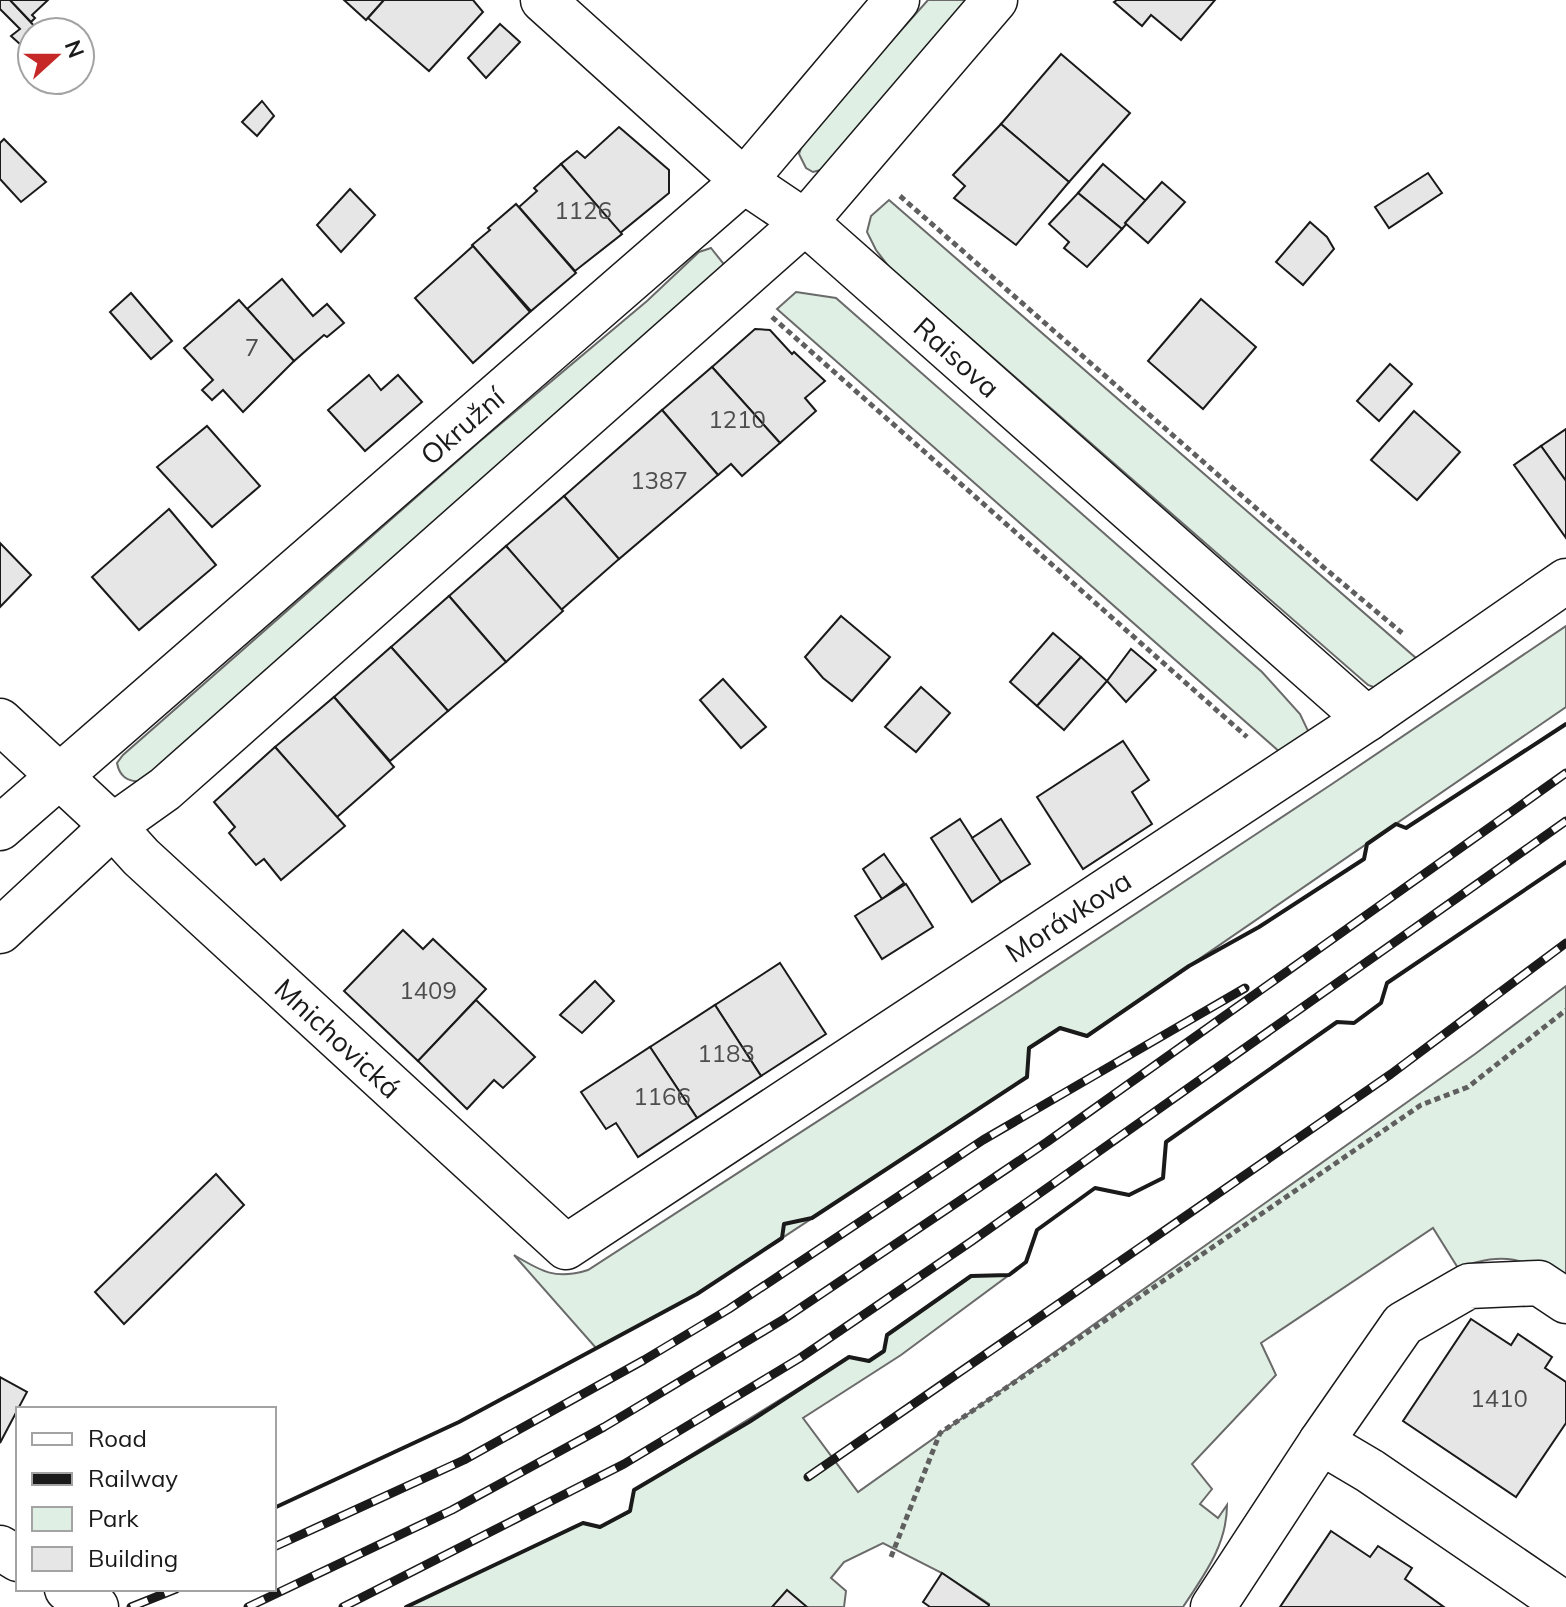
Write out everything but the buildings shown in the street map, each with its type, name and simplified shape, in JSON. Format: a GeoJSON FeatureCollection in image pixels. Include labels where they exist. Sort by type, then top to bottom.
{"type":"FeatureCollection","features":[{"type":"Feature","properties":{"kind":"street","name":"Raisova"},"geometry":{"type":"LineString","coordinates":[[543,0],[744,181],[805,222],[1367,719]]}},
{"type":"Feature","properties":{"kind":"street","name":"Okružní"},"geometry":{"type":"LineString","coordinates":[[0,828],[744,181],[897,0]]}},
{"type":"Feature","properties":{"kind":"street"},"geometry":{"type":"LineString","coordinates":[[0,931],[113,826],[165,789],[805,222],[995,0]]}},
{"type":"Feature","properties":{"kind":"street","name":"Morávkova"},"geometry":{"type":"LineString","coordinates":[[566,1247],[1367,719],[1566,581]]}},
{"type":"Feature","properties":{"kind":"street","name":"Mnichovická"},"geometry":{"type":"LineString","coordinates":[[0,721],[113,826],[141,857],[566,1247]]}},
{"type":"Feature","properties":{"kind":"street"},"geometry":{"type":"LineString","coordinates":[[1213,1607],[1403,1324],[1469,1286],[1539,1283],[1566,1301]]}},
{"type":"Feature","properties":{"kind":"street"},"geometry":{"type":"LineString","coordinates":[[1321,1442],[1370,1471],[1566,1605]]}},
{"type":"Feature","properties":{"kind":"street"},"geometry":{"type":"LineString","coordinates":[[70,1591],[96,1607]]}},
{"type":"Feature","properties":{"kind":"path"},"geometry":{"type":"LineString","coordinates":[[900,196],[1322,566],[1443,666]]}},
{"type":"Feature","properties":{"kind":"path"},"geometry":{"type":"LineString","coordinates":[[767,312],[1287,772]]}},
{"type":"Feature","properties":{"kind":"path"},"geometry":{"type":"LineString","coordinates":[[891,1557],[940,1433],[1421,1105],[1468,1087],[1566,1010]]}},
{"type":"Feature","properties":{"kind":"green space"},"geometry":{"type":"Polygon","coordinates":[[[928,0],[979,0],[832,167],[813,172],[806,168],[799,154],[804,139],[928,0]]]}},
{"type":"Feature","properties":{"kind":"green space"},"geometry":{"type":"Polygon","coordinates":[[[889,200],[1424,665],[1384,691],[1368,685],[890,268],[867,232],[871,216],[889,200]]]}},
{"type":"Feature","properties":{"kind":"green space"},"geometry":{"type":"Polygon","coordinates":[[[711,248],[726,267],[147,781],[132,781],[124,777],[117,763],[123,755],[479,442],[647,301],[699,252],[711,248]]]}},
{"type":"Feature","properties":{"kind":"green space"},"geometry":{"type":"Polygon","coordinates":[[[796,292],[836,298],[1262,672],[1300,714],[1311,737],[1290,761],[777,309],[796,292]]]}},
{"type":"Feature","properties":{"kind":"green space"},"geometry":{"type":"Polygon","coordinates":[[[1566,626],[1566,707],[1087,1036],[1059,1028],[1029,1048],[1027,1077],[697,1294],[596,1348],[514,1255],[550,1273],[588,1270],[1008,998],[1566,626]]]}},
{"type":"Feature","properties":{"kind":"green space"},"geometry":{"type":"Polygon","coordinates":[[[1566,986],[1566,1286],[1538,1269],[1515,1260],[1491,1259],[1458,1268],[1433,1228],[1261,1343],[1276,1375],[1192,1464],[1212,1489],[1200,1504],[1218,1518],[1227,1505],[1219,1546],[1183,1607],[988,1607],[989,1604],[942,1573],[883,1543],[844,1562],[831,1578],[846,1591],[844,1607],[406,1607],[583,1523],[600,1527],[630,1512],[634,1490],[849,1357],[869,1361],[884,1351],[887,1335],[971,1276],[1009,1275],[901,1355],[803,1418],[858,1492],[1475,1054],[1566,986]]]}},
{"type":"Feature","properties":{"kind":"railway"},"geometry":{"type":"LineString","coordinates":[[248,1607],[452,1510],[604,1427],[784,1319],[1047,1142],[1566,773]]}},
{"type":"Feature","properties":{"kind":"railway"},"geometry":{"type":"LineString","coordinates":[[343,1607],[624,1464],[800,1358],[972,1241],[1566,821]]}},
{"type":"Feature","properties":{"kind":"railway"},"geometry":{"type":"LineString","coordinates":[[808,1477],[1391,1074],[1566,943]]}},
{"type":"Feature","properties":{"kind":"railway"},"geometry":{"type":"LineString","coordinates":[[276,1546],[464,1460],[644,1360],[729,1309],[983,1140],[1245,988]]}},
{"type":"Feature","properties":{"kind":"railway"},"geometry":{"type":"LineString","coordinates":[[131,1607],[171,1591]]}},
{"type":"Feature","properties":{"kind":"wall"},"geometry":{"type":"LineString","coordinates":[[276,1507],[459,1422],[697,1294],[782,1238],[784,1224],[812,1218],[1027,1077],[1029,1048],[1060,1028],[1087,1036],[1189,966],[1259,927],[1364,859],[1367,844],[1396,824],[1406,828],[1566,724]]}},
{"type":"Feature","properties":{"kind":"wall"},"geometry":{"type":"LineString","coordinates":[[406,1607],[583,1523],[600,1527],[630,1511],[634,1490],[749,1422],[849,1357],[869,1361],[884,1351],[887,1335],[971,1276],[1009,1275],[1026,1262],[1037,1230],[1095,1188],[1129,1195],[1163,1178],[1166,1142],[1337,1022],[1354,1023],[1381,1003],[1387,983],[1566,862]]}}]}
